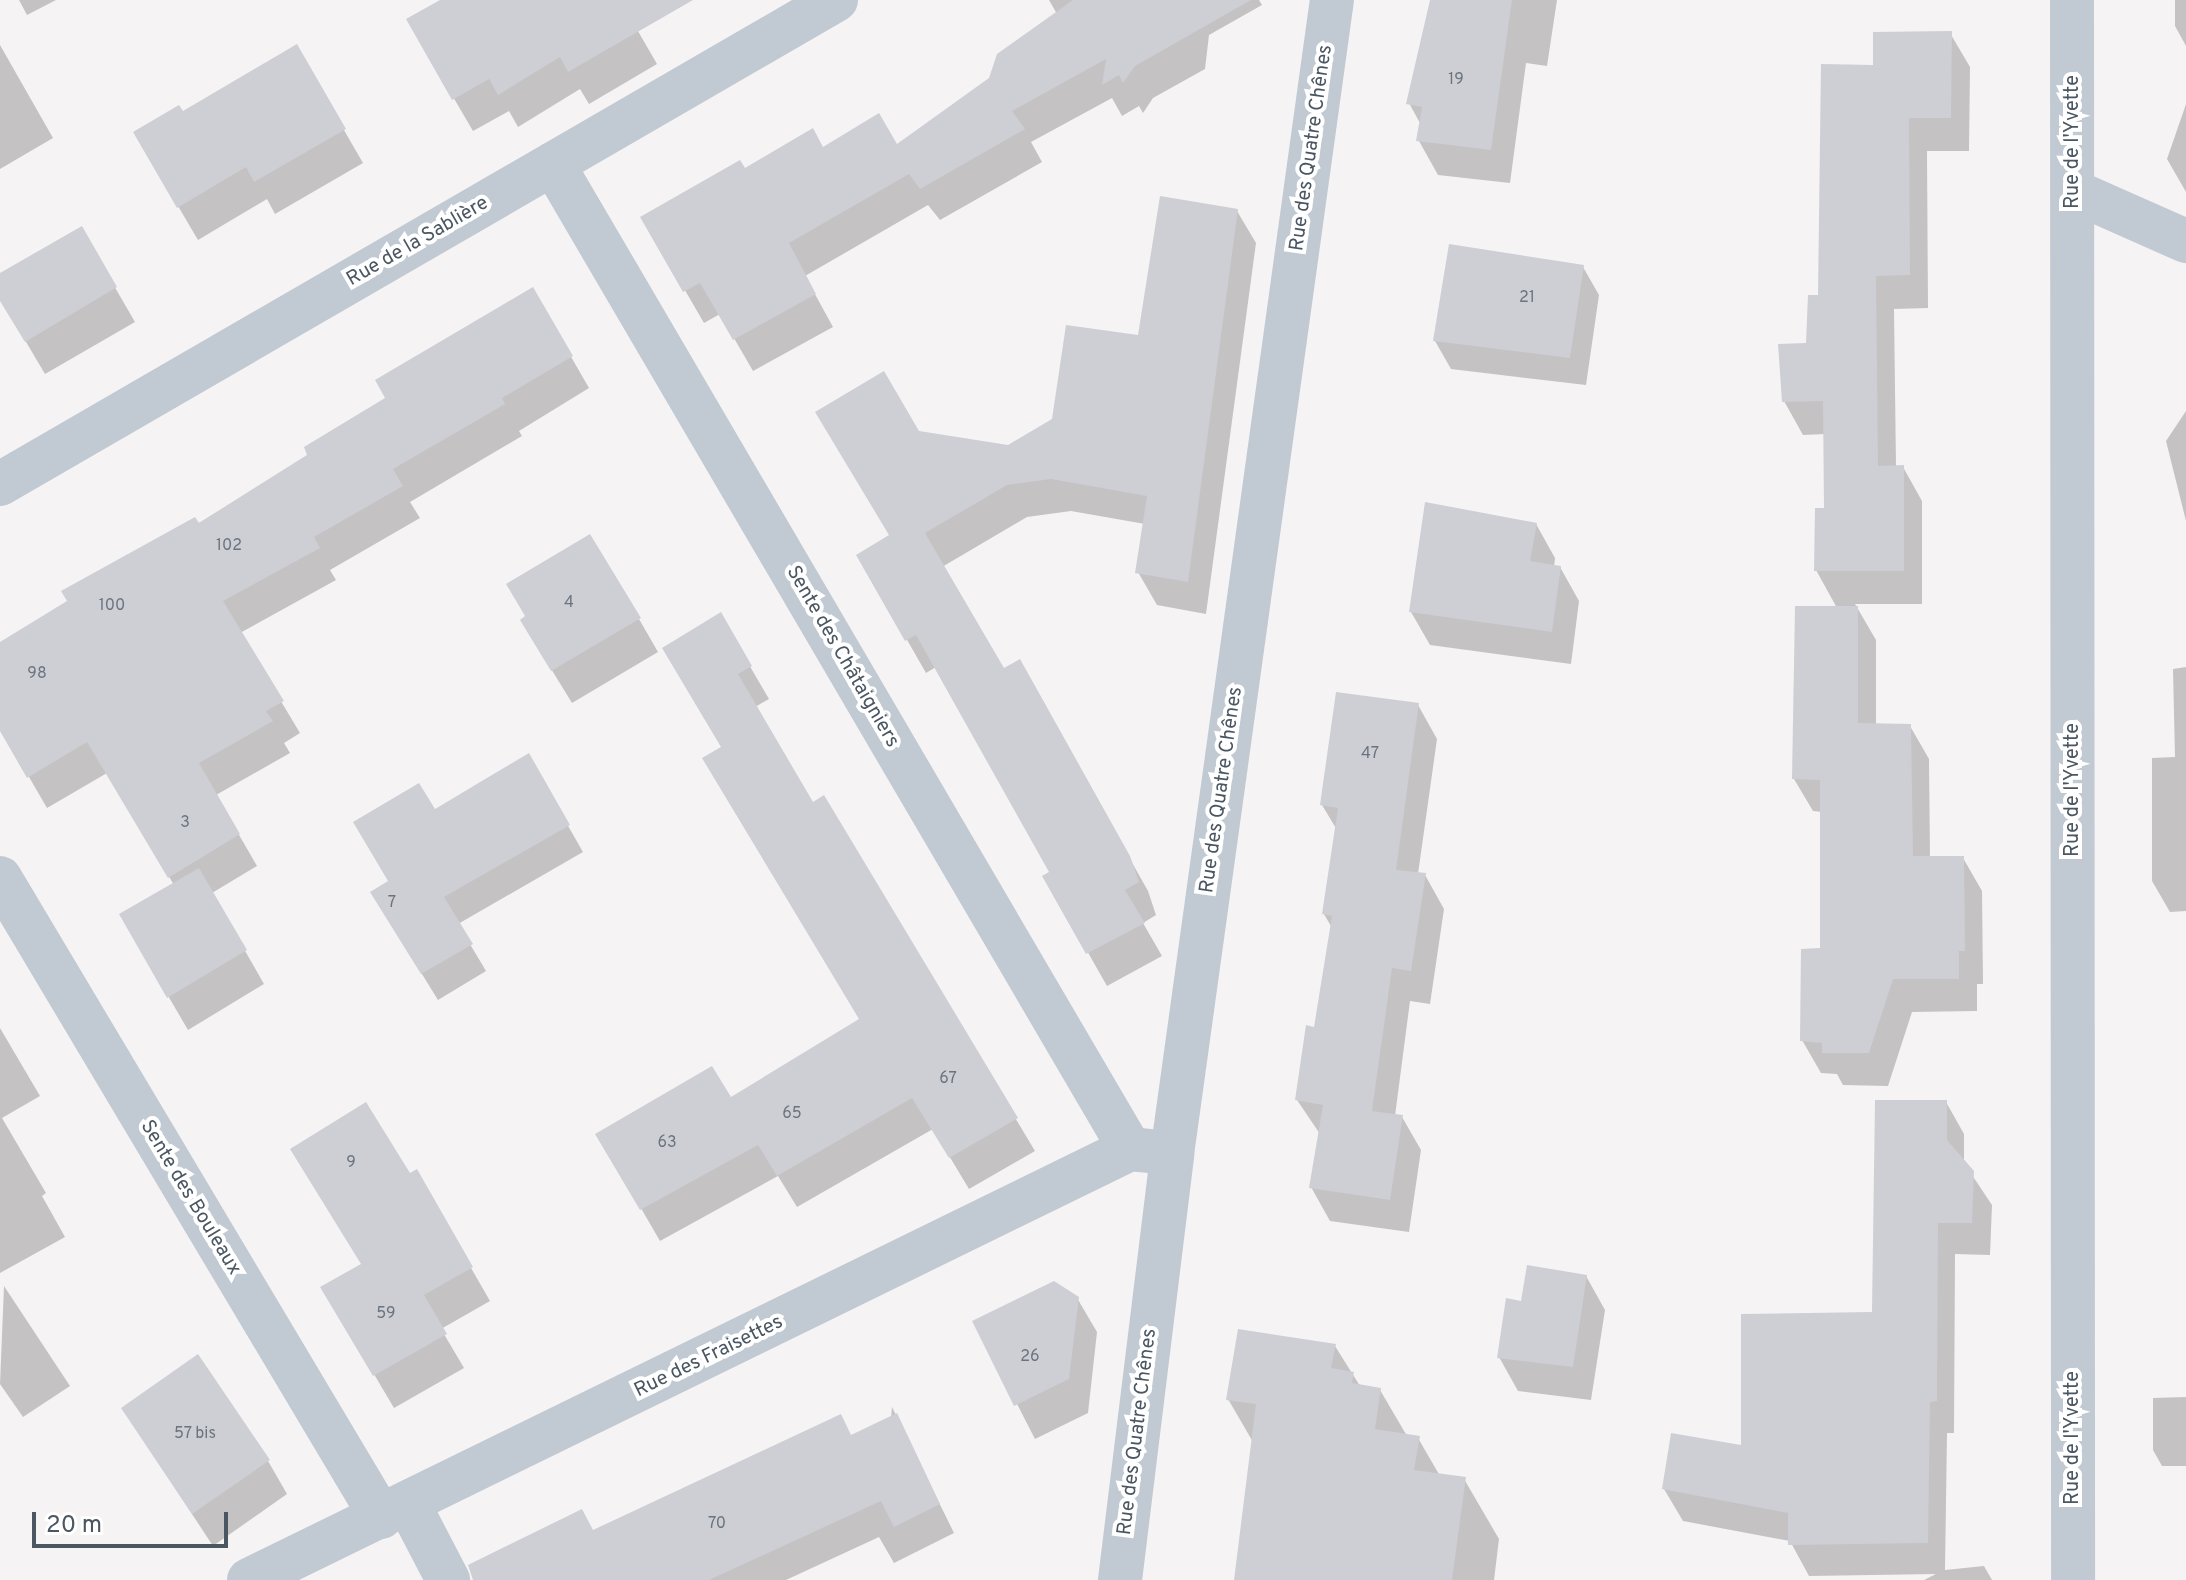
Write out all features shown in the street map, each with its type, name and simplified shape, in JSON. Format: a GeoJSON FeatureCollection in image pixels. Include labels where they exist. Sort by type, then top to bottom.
{"type":"FeatureCollection","features":[{"type":"Feature","properties":{"kind":"street","name":"Rue de la Sablière"},"geometry":{"type":"LineString","coordinates":[[0,484],[836,0]]}},
{"type":"Feature","properties":{"kind":"street","name":"Rue des Quatre Chênes"},"geometry":{"type":"LineString","coordinates":[[1120,1580],[1151,1151],[1332,0]]}},
{"type":"Feature","properties":{"kind":"street","name":"Rue de l'Yvette"},"geometry":{"type":"LineString","coordinates":[[2072,0],[2073,1580]]}},
{"type":"Feature","properties":{"kind":"street","name":"Sente des Châtaigniers"},"geometry":{"type":"LineString","coordinates":[[553,164],[1151,1151]]}},
{"type":"Feature","properties":{"kind":"street"},"geometry":{"type":"LineString","coordinates":[[2073,191],[2186,241]]}},
{"type":"Feature","properties":{"kind":"street","name":"Sente des Bouleaux"},"geometry":{"type":"LineString","coordinates":[[0,878],[394,1510],[448,1580]]}},
{"type":"Feature","properties":{"kind":"street","name":"Rue des Fraisettes"},"geometry":{"type":"LineString","coordinates":[[249,1580],[1151,1151]]}},
{"type":"Feature","properties":{"kind":"building"},"geometry":{"type":"Polygon","coordinates":[[[440,0],[693,0],[568,72],[560,57],[498,95],[489,79],[452,100],[406,19],[440,0]]]}},
{"type":"Feature","properties":{"kind":"building"},"geometry":{"type":"Polygon","coordinates":[[[1073,0],[1251,0],[1135,66],[1123,83],[1119,75],[1102,85],[1106,59],[1012,111],[1025,129],[920,189],[909,174],[789,243],[816,294],[733,340],[700,283],[683,292],[640,217],[740,160],[745,168],[813,128],[823,147],[879,113],[897,144],[989,78],[997,54],[1073,0]]]}},
{"type":"Feature","properties":{"kind":"building"},"geometry":{"type":"Polygon","coordinates":[[[1430,0],[1512,0],[1491,150],[1416,141],[1422,107],[1406,104],[1430,0]]]}},
{"type":"Feature","properties":{"kind":"building"},"geometry":{"type":"Polygon","coordinates":[[[1952,31],[1951,118],[1909,118],[1910,275],[1876,276],[1878,466],[1904,465],[1904,571],[1814,571],[1815,508],[1824,508],[1823,401],[1782,402],[1778,344],[1806,343],[1808,295],[1818,295],[1821,64],[1873,65],[1873,32],[1952,31]]]}},
{"type":"Feature","properties":{"kind":"building"},"geometry":{"type":"Polygon","coordinates":[[[297,44],[346,129],[254,182],[246,167],[177,208],[133,132],[179,105],[183,111],[297,44]]]}},
{"type":"Feature","properties":{"kind":"building"},"geometry":{"type":"Polygon","coordinates":[[[1160,196],[1238,209],[1188,582],[1135,573],[1147,496],[1051,479],[1007,485],[925,533],[1004,668],[1020,659],[1130,856],[1139,882],[1125,890],[1145,923],[1086,954],[1042,876],[1049,872],[916,635],[905,641],[856,555],[889,535],[815,412],[884,371],[919,431],[1008,445],[1052,419],[1066,325],[1138,335],[1160,196]]]}},
{"type":"Feature","properties":{"kind":"building"},"geometry":{"type":"Polygon","coordinates":[[[82,226],[117,287],[25,342],[0,301],[0,273],[82,226]]]}},
{"type":"Feature","properties":{"kind":"building"},"geometry":{"type":"Polygon","coordinates":[[[1449,244],[1584,265],[1570,358],[1433,341],[1449,244]]]}},
{"type":"Feature","properties":{"kind":"building"},"geometry":{"type":"Polygon","coordinates":[[[533,287],[573,356],[502,398],[505,404],[393,469],[403,486],[314,537],[320,548],[223,601],[284,701],[266,711],[273,721],[199,763],[240,834],[168,878],[87,742],[27,778],[0,731],[0,642],[67,601],[61,591],[195,517],[199,523],[307,455],[304,447],[385,398],[375,380],[533,287]]]}},
{"type":"Feature","properties":{"kind":"building"},"geometry":{"type":"Polygon","coordinates":[[[1425,502],[1537,523],[1530,561],[1561,566],[1552,632],[1409,612],[1425,502]]]}},
{"type":"Feature","properties":{"kind":"building"},"geometry":{"type":"Polygon","coordinates":[[[590,534],[641,618],[551,671],[520,620],[525,616],[506,584],[590,534]]]}},
{"type":"Feature","properties":{"kind":"building"},"geometry":{"type":"Polygon","coordinates":[[[1795,606],[1858,606],[1858,723],[1911,724],[1913,856],[1964,856],[1965,951],[1959,951],[1959,979],[1893,979],[1869,1053],[1822,1053],[1822,1043],[1800,1041],[1801,949],[1820,948],[1820,780],[1792,779],[1795,606]]]}},
{"type":"Feature","properties":{"kind":"building"},"geometry":{"type":"Polygon","coordinates":[[[721,612],[752,666],[738,674],[813,802],[824,795],[1018,1118],[949,1158],[912,1098],[777,1176],[758,1145],[640,1210],[595,1134],[712,1066],[731,1097],[859,1019],[702,758],[721,747],[662,648],[721,612]]]}},
{"type":"Feature","properties":{"kind":"building"},"geometry":{"type":"Polygon","coordinates":[[[1336,692],[1419,703],[1396,870],[1426,873],[1411,971],[1392,968],[1372,1111],[1403,1115],[1390,1200],[1309,1188],[1323,1105],[1295,1100],[1306,1025],[1314,1027],[1332,916],[1322,914],[1338,808],[1320,805],[1336,692]]]}},
{"type":"Feature","properties":{"kind":"building"},"geometry":{"type":"Polygon","coordinates":[[[529,753],[570,825],[444,897],[473,944],[421,974],[370,892],[388,881],[353,822],[419,783],[435,809],[529,753]]]}},
{"type":"Feature","properties":{"kind":"building"},"geometry":{"type":"Polygon","coordinates":[[[199,868],[247,950],[167,998],[119,914],[199,868]]]}},
{"type":"Feature","properties":{"kind":"building"},"geometry":{"type":"Polygon","coordinates":[[[1875,1100],[1947,1100],[1947,1140],[1974,1171],[1972,1223],[1938,1223],[1937,1401],[1930,1402],[1928,1543],[1788,1545],[1788,1513],[1662,1489],[1671,1433],[1741,1445],[1741,1314],[1872,1312],[1875,1100]]]}},
{"type":"Feature","properties":{"kind":"building"},"geometry":{"type":"Polygon","coordinates":[[[366,1102],[410,1173],[417,1169],[473,1267],[424,1295],[447,1334],[373,1376],[320,1287],[361,1264],[290,1149],[366,1102]]]}},
{"type":"Feature","properties":{"kind":"building"},"geometry":{"type":"Polygon","coordinates":[[[1527,1265],[1587,1275],[1573,1367],[1497,1358],[1506,1298],[1521,1301],[1527,1265]]]}},
{"type":"Feature","properties":{"kind":"building"},"geometry":{"type":"Polygon","coordinates":[[[1054,1281],[1079,1297],[1069,1379],[1014,1406],[972,1321],[1054,1281]]]}},
{"type":"Feature","properties":{"kind":"building"},"geometry":{"type":"Polygon","coordinates":[[[1238,1329],[1336,1344],[1331,1368],[1354,1372],[1352,1383],[1381,1388],[1375,1429],[1420,1436],[1414,1470],[1466,1477],[1452,1580],[1234,1580],[1256,1404],[1226,1400],[1238,1329]]]}},
{"type":"Feature","properties":{"kind":"building"},"geometry":{"type":"Polygon","coordinates":[[[198,1354],[270,1460],[192,1514],[121,1408],[198,1354]]]}},
{"type":"Feature","properties":{"kind":"building"},"geometry":{"type":"Polygon","coordinates":[[[897,1413],[940,1504],[894,1527],[881,1501],[709,1580],[473,1580],[468,1565],[582,1509],[593,1530],[841,1414],[851,1435],[897,1413]]]}}]}
